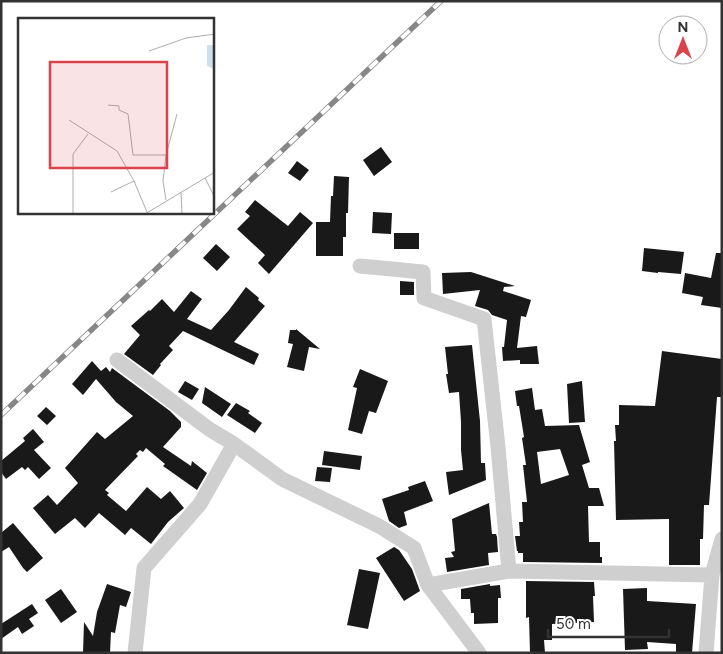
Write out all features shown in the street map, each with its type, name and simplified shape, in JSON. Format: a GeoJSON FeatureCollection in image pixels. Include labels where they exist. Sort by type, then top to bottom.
{"type":"FeatureCollection","features":[{"type":"Feature","properties":{"kind":"street"},"geometry":{"type":"LineString","coordinates":[[360,266],[423,272],[424,298],[484,319],[509,571]]}},
{"type":"Feature","properties":{"kind":"street"},"geometry":{"type":"LineString","coordinates":[[117,360],[209,429],[234,444],[282,480],[379,526],[414,548],[428,585],[479,653]]}},
{"type":"Feature","properties":{"kind":"street"},"geometry":{"type":"LineString","coordinates":[[134,653],[144,568],[200,504],[234,444]]}},
{"type":"Feature","properties":{"kind":"street"},"geometry":{"type":"LineString","coordinates":[[706,653],[712,575],[722,539]]}},
{"type":"Feature","properties":{"kind":"street"},"geometry":{"type":"LineString","coordinates":[[428,585],[509,571],[712,575]]}},
{"type":"Feature","properties":{"kind":"building"},"geometry":{"type":"Polygon","coordinates":[[[381,147],[392,162],[374,176],[363,160],[381,147]]]}},
{"type":"Feature","properties":{"kind":"building"},"geometry":{"type":"Polygon","coordinates":[[[297,161],[309,170],[300,181],[288,173],[297,161]]]}},
{"type":"Feature","properties":{"kind":"building"},"geometry":{"type":"Polygon","coordinates":[[[334,176],[349,177],[348,213],[346,213],[346,237],[343,237],[343,256],[316,256],[316,222],[330,222],[334,176]]]}},
{"type":"Feature","properties":{"kind":"building"},"geometry":{"type":"Polygon","coordinates":[[[255,200],[288,226],[300,212],[313,223],[269,274],[258,263],[265,255],[237,229],[250,216],[245,212],[255,200]]]}},
{"type":"Feature","properties":{"kind":"building"},"geometry":{"type":"Polygon","coordinates":[[[373,212],[392,213],[391,234],[372,233],[373,212]]]}},
{"type":"Feature","properties":{"kind":"building"},"geometry":{"type":"Polygon","coordinates":[[[394,233],[419,233],[419,249],[394,249],[394,233]]]}},
{"type":"Feature","properties":{"kind":"building"},"geometry":{"type":"Polygon","coordinates":[[[216,244],[230,257],[217,271],[203,258],[216,244]]]}},
{"type":"Feature","properties":{"kind":"building"},"geometry":{"type":"Polygon","coordinates":[[[644,248],[684,252],[681,274],[642,271],[644,248]]]}},
{"type":"Feature","properties":{"kind":"building"},"geometry":{"type":"Polygon","coordinates":[[[716,253],[722,253],[722,308],[701,305],[703,297],[682,293],[685,273],[711,278],[716,253]]]}},
{"type":"Feature","properties":{"kind":"building"},"geometry":{"type":"Polygon","coordinates":[[[471,272],[515,286],[504,287],[503,291],[531,300],[526,317],[521,316],[517,348],[537,346],[539,364],[520,364],[520,360],[503,361],[502,347],[504,347],[507,320],[492,315],[488,310],[475,306],[480,290],[443,294],[442,273],[471,272]]]}},
{"type":"Feature","properties":{"kind":"building"},"geometry":{"type":"Polygon","coordinates":[[[400,281],[414,282],[414,295],[400,295],[400,281]]]}},
{"type":"Feature","properties":{"kind":"building"},"geometry":{"type":"Polygon","coordinates":[[[246,287],[265,306],[234,342],[259,354],[254,365],[183,331],[169,346],[173,350],[153,375],[124,354],[140,335],[131,326],[162,299],[174,312],[191,291],[202,299],[187,319],[211,330],[246,287]]]}},
{"type":"Feature","properties":{"kind":"building"},"geometry":{"type":"Polygon","coordinates":[[[296,329],[320,349],[309,347],[304,371],[287,367],[293,344],[288,343],[290,330],[296,329]]]}},
{"type":"Feature","properties":{"kind":"building"},"geometry":{"type":"Polygon","coordinates":[[[472,345],[480,421],[481,463],[485,463],[486,480],[449,495],[446,472],[463,470],[459,392],[449,393],[445,347],[472,345]]]}},
{"type":"Feature","properties":{"kind":"building"},"geometry":{"type":"Polygon","coordinates":[[[662,351],[722,359],[722,397],[717,397],[709,505],[704,505],[703,539],[700,539],[700,565],[669,565],[669,519],[616,520],[614,441],[616,441],[615,425],[619,425],[619,405],[655,406],[662,351]]]}},
{"type":"Feature","properties":{"kind":"building"},"geometry":{"type":"Polygon","coordinates":[[[92,361],[101,371],[106,367],[110,372],[112,368],[170,411],[181,422],[181,427],[163,447],[191,466],[192,461],[207,473],[197,490],[163,466],[165,464],[146,448],[143,452],[140,450],[136,454],[138,456],[105,490],[109,493],[107,495],[126,511],[147,487],[161,499],[170,491],[184,508],[168,522],[151,544],[131,528],[125,535],[99,513],[85,528],[75,518],[55,534],[33,508],[48,495],[57,505],[78,483],[65,468],[97,432],[105,439],[133,416],[116,402],[96,379],[83,395],[72,384],[92,361]]]}},
{"type":"Feature","properties":{"kind":"building"},"geometry":{"type":"Polygon","coordinates":[[[360,369],[388,381],[376,413],[369,411],[362,434],[348,430],[357,388],[353,387],[360,369]]]}},
{"type":"Feature","properties":{"kind":"building"},"geometry":{"type":"Polygon","coordinates":[[[185,381],[199,389],[192,400],[178,392],[185,381]]]}},
{"type":"Feature","properties":{"kind":"building"},"geometry":{"type":"Polygon","coordinates":[[[582,381],[585,422],[569,423],[567,384],[582,381]]]}},
{"type":"Feature","properties":{"kind":"building"},"geometry":{"type":"Polygon","coordinates":[[[205,387],[231,404],[222,417],[202,403],[205,387]]]}},
{"type":"Feature","properties":{"kind":"building"},"geometry":{"type":"Polygon","coordinates":[[[532,388],[535,410],[542,409],[545,426],[579,425],[590,462],[582,465],[589,488],[599,488],[604,506],[588,506],[589,542],[600,542],[602,563],[523,562],[523,553],[518,553],[515,536],[520,536],[519,522],[523,522],[522,502],[527,502],[523,465],[526,465],[522,438],[524,437],[515,391],[532,388]],[[560,449],[537,452],[541,484],[569,475],[560,449]]]}},
{"type":"Feature","properties":{"kind":"building"},"geometry":{"type":"Polygon","coordinates":[[[236,403],[250,411],[248,413],[262,423],[255,433],[227,415],[236,403]]]}},
{"type":"Feature","properties":{"kind":"building"},"geometry":{"type":"Polygon","coordinates":[[[46,407],[56,416],[47,425],[37,416],[46,407]]]}},
{"type":"Feature","properties":{"kind":"building"},"geometry":{"type":"Polygon","coordinates":[[[33,429],[44,442],[34,450],[51,468],[39,479],[28,467],[25,470],[22,467],[6,479],[1,472],[1,461],[25,441],[23,438],[33,429]]]}},
{"type":"Feature","properties":{"kind":"building"},"geometry":{"type":"Polygon","coordinates":[[[324,451],[362,456],[360,470],[322,465],[324,451]]]}},
{"type":"Feature","properties":{"kind":"building"},"geometry":{"type":"Polygon","coordinates":[[[317,467],[332,468],[330,482],[315,481],[317,467]]]}},
{"type":"Feature","properties":{"kind":"building"},"geometry":{"type":"Polygon","coordinates":[[[425,481],[433,501],[404,512],[407,525],[399,528],[389,521],[382,499],[409,490],[408,487],[425,481]]]}},
{"type":"Feature","properties":{"kind":"building"},"geometry":{"type":"Polygon","coordinates":[[[489,503],[492,534],[496,534],[497,537],[498,552],[488,553],[489,565],[447,572],[445,558],[454,557],[451,552],[455,551],[452,519],[489,503]]]}},
{"type":"Feature","properties":{"kind":"building"},"geometry":{"type":"Polygon","coordinates":[[[13,523],[43,558],[27,572],[9,547],[1,552],[1,533],[13,523]]]}},
{"type":"Feature","properties":{"kind":"building"},"geometry":{"type":"Polygon","coordinates":[[[394,547],[399,550],[412,569],[420,591],[404,601],[376,558],[394,547]]]}},
{"type":"Feature","properties":{"kind":"building"},"geometry":{"type":"Polygon","coordinates":[[[359,569],[380,573],[368,629],[347,625],[359,569]]]}},
{"type":"Feature","properties":{"kind":"building"},"geometry":{"type":"Polygon","coordinates":[[[526,581],[594,582],[594,622],[552,624],[552,640],[544,640],[545,653],[530,653],[529,617],[526,618],[526,581]]]}},
{"type":"Feature","properties":{"kind":"building"},"geometry":{"type":"Polygon","coordinates":[[[107,584],[131,592],[126,607],[120,605],[115,633],[111,632],[110,653],[83,653],[84,622],[93,636],[97,612],[107,584]]]}},
{"type":"Feature","properties":{"kind":"building"},"geometry":{"type":"Polygon","coordinates":[[[490,584],[490,586],[500,585],[501,598],[498,598],[498,623],[474,624],[474,613],[471,613],[470,599],[461,599],[461,589],[490,584]]]}},
{"type":"Feature","properties":{"kind":"building"},"geometry":{"type":"Polygon","coordinates":[[[647,588],[647,601],[696,604],[692,653],[676,653],[676,644],[647,642],[648,649],[625,650],[623,589],[647,588]]]}},
{"type":"Feature","properties":{"kind":"building"},"geometry":{"type":"Polygon","coordinates":[[[61,589],[77,612],[61,623],[45,600],[61,589]]]}},
{"type":"Feature","properties":{"kind":"building"},"geometry":{"type":"Polygon","coordinates":[[[32,604],[38,613],[29,619],[34,626],[22,634],[18,627],[1,639],[1,624],[32,604]]]}},
{"type":"Feature","properties":{"kind":"railway"},"geometry":{"type":"LineString","coordinates":[[1,415],[441,1]]}}]}
